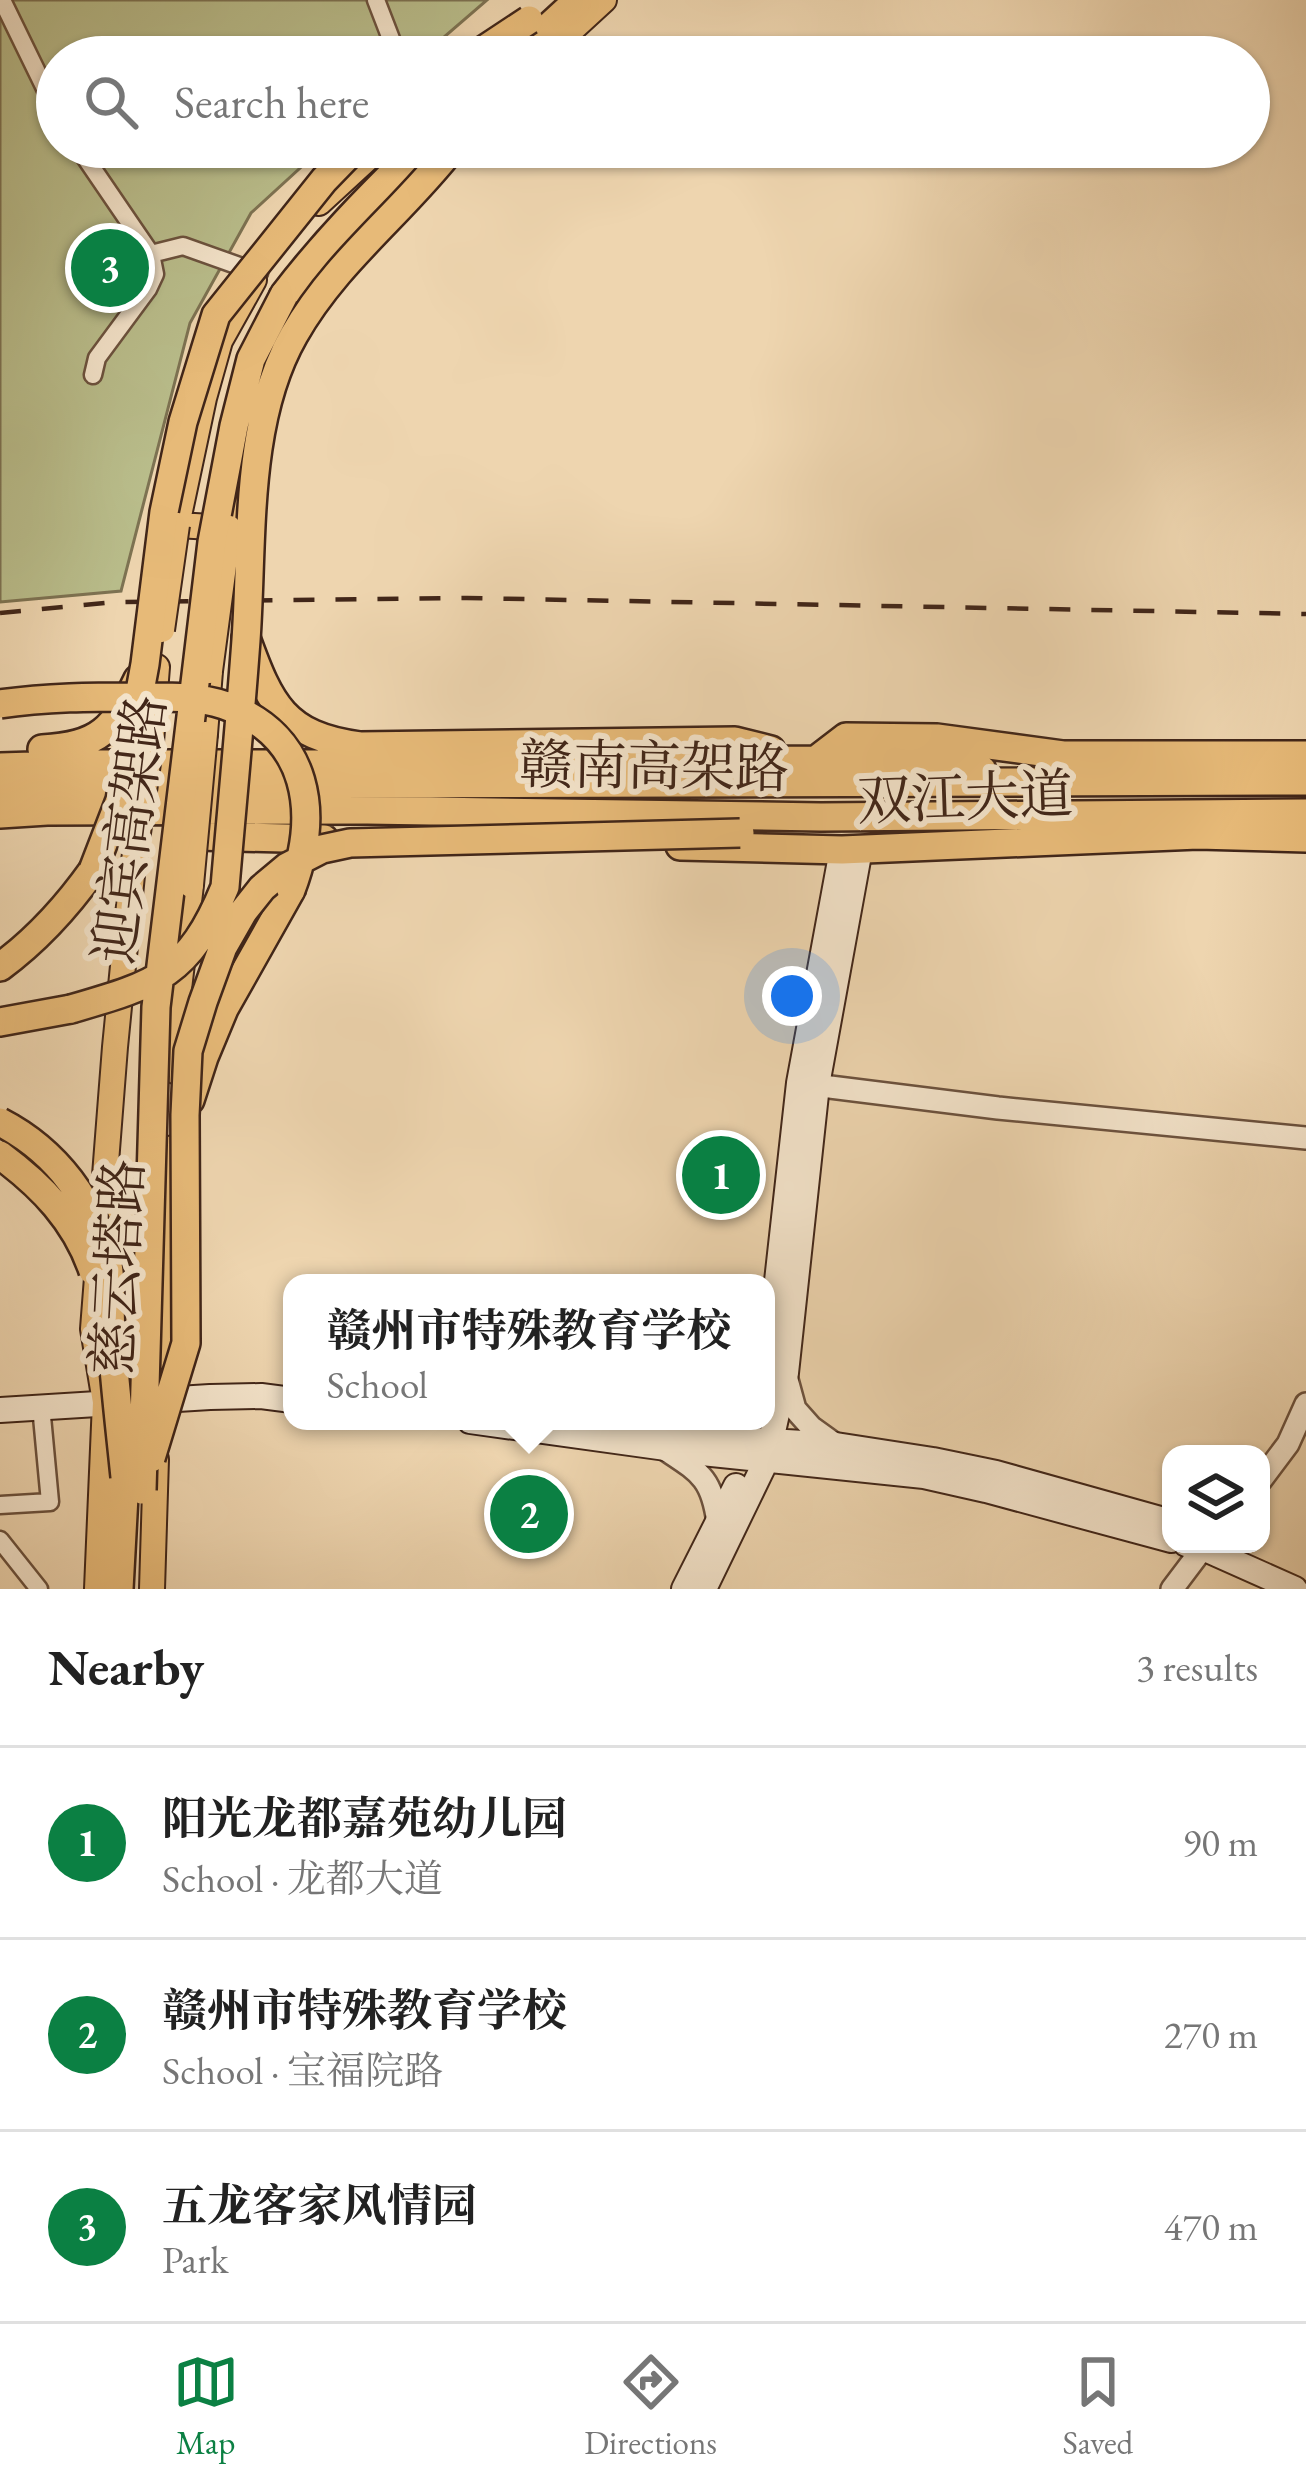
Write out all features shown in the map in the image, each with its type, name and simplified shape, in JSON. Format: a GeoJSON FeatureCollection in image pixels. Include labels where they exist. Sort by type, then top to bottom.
{"type":"FeatureCollection","features":[{"type":"Feature","properties":{"kind":"highway"},"geometry":{"type":"LineString","coordinates":[[538,28],[551,0]]}},
{"type":"Feature","properties":{"kind":"highway"},"geometry":{"type":"LineString","coordinates":[[538,28],[578,0]]}},
{"type":"Feature","properties":{"kind":"highway"},"geometry":{"type":"LineString","coordinates":[[0,967],[66,908],[93,870],[120,800],[151,666],[164,512],[183,422],[216,316],[336,168]]}},
{"type":"Feature","properties":{"kind":"highway","name":"迎宾高架路"},"geometry":{"type":"LineString","coordinates":[[136,1589],[133,1484],[141,1005],[216,425],[238,353],[272,283],[302,244],[376,168]]}},
{"type":"Feature","properties":{"kind":"highway","name":"迎宾高架路"},"geometry":{"type":"LineString","coordinates":[[119,1589],[133,1484],[156,1007],[212,542],[234,426],[251,358],[284,296],[316,253],[398,168]]}},
{"type":"Feature","properties":{"kind":"highway"},"geometry":{"type":"LineString","coordinates":[[0,1022],[136,990],[170,970],[194,948],[211,920],[225,887],[264,405],[292,337],[342,265],[436,168]]}},
{"type":"Feature","properties":{"kind":"highway"},"geometry":{"type":"LineString","coordinates":[[246,638],[263,686],[280,709],[295,724],[337,743],[735,742],[816,760]]}},
{"type":"Feature","properties":{"kind":"highway"},"geometry":{"type":"LineString","coordinates":[[0,750],[72,747],[98,736],[122,714],[151,666]]}},
{"type":"Feature","properties":{"kind":"highway"},"geometry":{"type":"LineString","coordinates":[[0,704],[113,697],[200,699],[252,718],[287,752],[299,773],[307,799],[300,867],[224,1009],[185,1115]]}},
{"type":"Feature","properties":{"kind":"highway","name":"双江大道"},"geometry":{"type":"LineString","coordinates":[[816,760],[846,737],[938,738],[1063,755],[1306,754]]}},
{"type":"Feature","properties":{"kind":"highway"},"geometry":{"type":"LineString","coordinates":[[0,767],[816,760],[944,763],[1051,782]]}},
{"type":"Feature","properties":{"kind":"highway","name":"赣南高架路"},"geometry":{"type":"LineString","coordinates":[[0,788],[1306,781]]}},
{"type":"Feature","properties":{"kind":"highway","name":"赣南高架路"},"geometry":{"type":"LineString","coordinates":[[0,814],[367,810],[821,817],[1306,813]]}},
{"type":"Feature","properties":{"kind":"highway"},"geometry":{"type":"LineString","coordinates":[[133,1484],[186,1343],[188,1051],[224,947],[262,888],[287,867],[322,849],[350,843],[740,833],[821,817]]}},
{"type":"Feature","properties":{"kind":"highway","name":"双江大道"},"geometry":{"type":"LineString","coordinates":[[196,836],[851,850],[1198,836],[1306,838]]}},
{"type":"Feature","properties":{"kind":"highway"},"geometry":{"type":"LineString","coordinates":[[0,1122],[49,1156],[91,1212],[109,1267],[110,1330],[133,1484]]}},
{"type":"Feature","properties":{"kind":"highway"},"geometry":{"type":"LineString","coordinates":[[0,1155],[25,1173],[74,1227],[88,1255],[110,1330]]}},
{"type":"Feature","properties":{"kind":"main road"},"geometry":{"type":"LineString","coordinates":[[538,28],[604,0]]}},
{"type":"Feature","properties":{"kind":"main road","name":"慈云塔路"},"geometry":{"type":"LineString","coordinates":[[97,1589],[104,1395],[93,1329],[124,949],[151,742],[151,666],[177,525],[220,341],[259,273],[324,196],[356,168]]}},
{"type":"Feature","properties":{"kind":"main road","name":"慈云塔路"},"geometry":{"type":"LineString","coordinates":[[152,1589],[178,998],[210,671],[249,407],[276,332],[344,243],[426,168]]}},
{"type":"Feature","properties":{"kind":"main road"},"geometry":{"type":"LineString","coordinates":[[177,525],[229,528]]}},
{"type":"Feature","properties":{"kind":"main road"},"geometry":{"type":"LineString","coordinates":[[776,1377],[808,1084],[851,850]]}},
{"type":"Feature","properties":{"kind":"main road"},"geometry":{"type":"LineString","coordinates":[[124,949],[184,951]]}},
{"type":"Feature","properties":{"kind":"main road"},"geometry":{"type":"LineString","coordinates":[[158,1393],[283,1384]]}},
{"type":"Feature","properties":{"kind":"main road"},"geometry":{"type":"LineString","coordinates":[[0,1395],[158,1393],[283,1399]]}},
{"type":"Feature","properties":{"kind":"main road"},"geometry":{"type":"LineString","coordinates":[[0,1410],[104,1395]]}},
{"type":"Feature","properties":{"kind":"main road"},"geometry":{"type":"LineString","coordinates":[[534,1430],[662,1448],[836,1445],[996,1473],[1162,1519]]}},
{"type":"Feature","properties":{"kind":"main road"},"geometry":{"type":"LineString","coordinates":[[665,1430],[760,1444],[986,1490],[1162,1538]]}},
{"type":"Feature","properties":{"kind":"main road"},"geometry":{"type":"LineString","coordinates":[[684,1589],[760,1444]]}},
{"type":"Feature","properties":{"kind":"main road"},"geometry":{"type":"LineString","coordinates":[[704,1589],[760,1444]]}},
{"type":"Feature","properties":{"kind":"main road"},"geometry":{"type":"LineString","coordinates":[[1216,1553],[1295,1589]]}},
{"type":"Feature","properties":{"kind":"main road"},"geometry":{"type":"LineString","coordinates":[[1254,1553],[1306,1578]]}},
{"type":"Feature","properties":{"kind":"street"},"geometry":{"type":"LineString","coordinates":[[2,0],[36,70]]}},
{"type":"Feature","properties":{"kind":"street"},"geometry":{"type":"LineString","coordinates":[[376,0],[390,36]]}},
{"type":"Feature","properties":{"kind":"street"},"geometry":{"type":"LineString","coordinates":[[93,168],[152,254],[155,274],[97,358],[93,375]]}},
{"type":"Feature","properties":{"kind":"street"},"geometry":{"type":"LineString","coordinates":[[152,254],[183,246],[259,273]]}},
{"type":"Feature","properties":{"kind":"street"},"geometry":{"type":"LineString","coordinates":[[808,1084],[1306,1138]]}},
{"type":"Feature","properties":{"kind":"street"},"geometry":{"type":"LineString","coordinates":[[776,1377],[795,1409],[836,1445]]}},
{"type":"Feature","properties":{"kind":"street"},"geometry":{"type":"LineString","coordinates":[[1270,1468],[1288,1444],[1306,1404]]}},
{"type":"Feature","properties":{"kind":"street"},"geometry":{"type":"LineString","coordinates":[[0,1505],[50,1502],[41,1406]]}},
{"type":"Feature","properties":{"kind":"street"},"geometry":{"type":"LineString","coordinates":[[662,1448],[698,1471],[715,1495],[718,1523]]}},
{"type":"Feature","properties":{"kind":"street"},"geometry":{"type":"LineString","coordinates":[[0,1540],[39,1589]]}},
{"type":"Feature","properties":{"kind":"street"},"geometry":{"type":"LineString","coordinates":[[1172,1589],[1193,1553]]}},
{"type":"Feature","properties":{"kind":"green space"},"geometry":{"type":"Polygon","coordinates":[[[0,0],[487,0],[445,36],[36,36],[36,168],[300,168],[251,213],[190,323],[121,591],[0,602],[0,0]]]}},
{"type":"Feature","properties":{"kind":"railway"},"geometry":{"type":"LineString","coordinates":[[0,613],[115,602],[467,598],[1306,614]]}},
{"type":"Feature","properties":{"kind":"place","name":"五龙客家风情园"},"geometry":{"type":"Point","coordinates":[110,268]}},
{"type":"Feature","properties":{"kind":"place","name":"阳光龙都嘉苑幼儿园"},"geometry":{"type":"Point","coordinates":[721,1175]}},
{"type":"Feature","properties":{"kind":"place","name":"赣州市特殊教育学校"},"geometry":{"type":"Point","coordinates":[529,1514]}}]}
